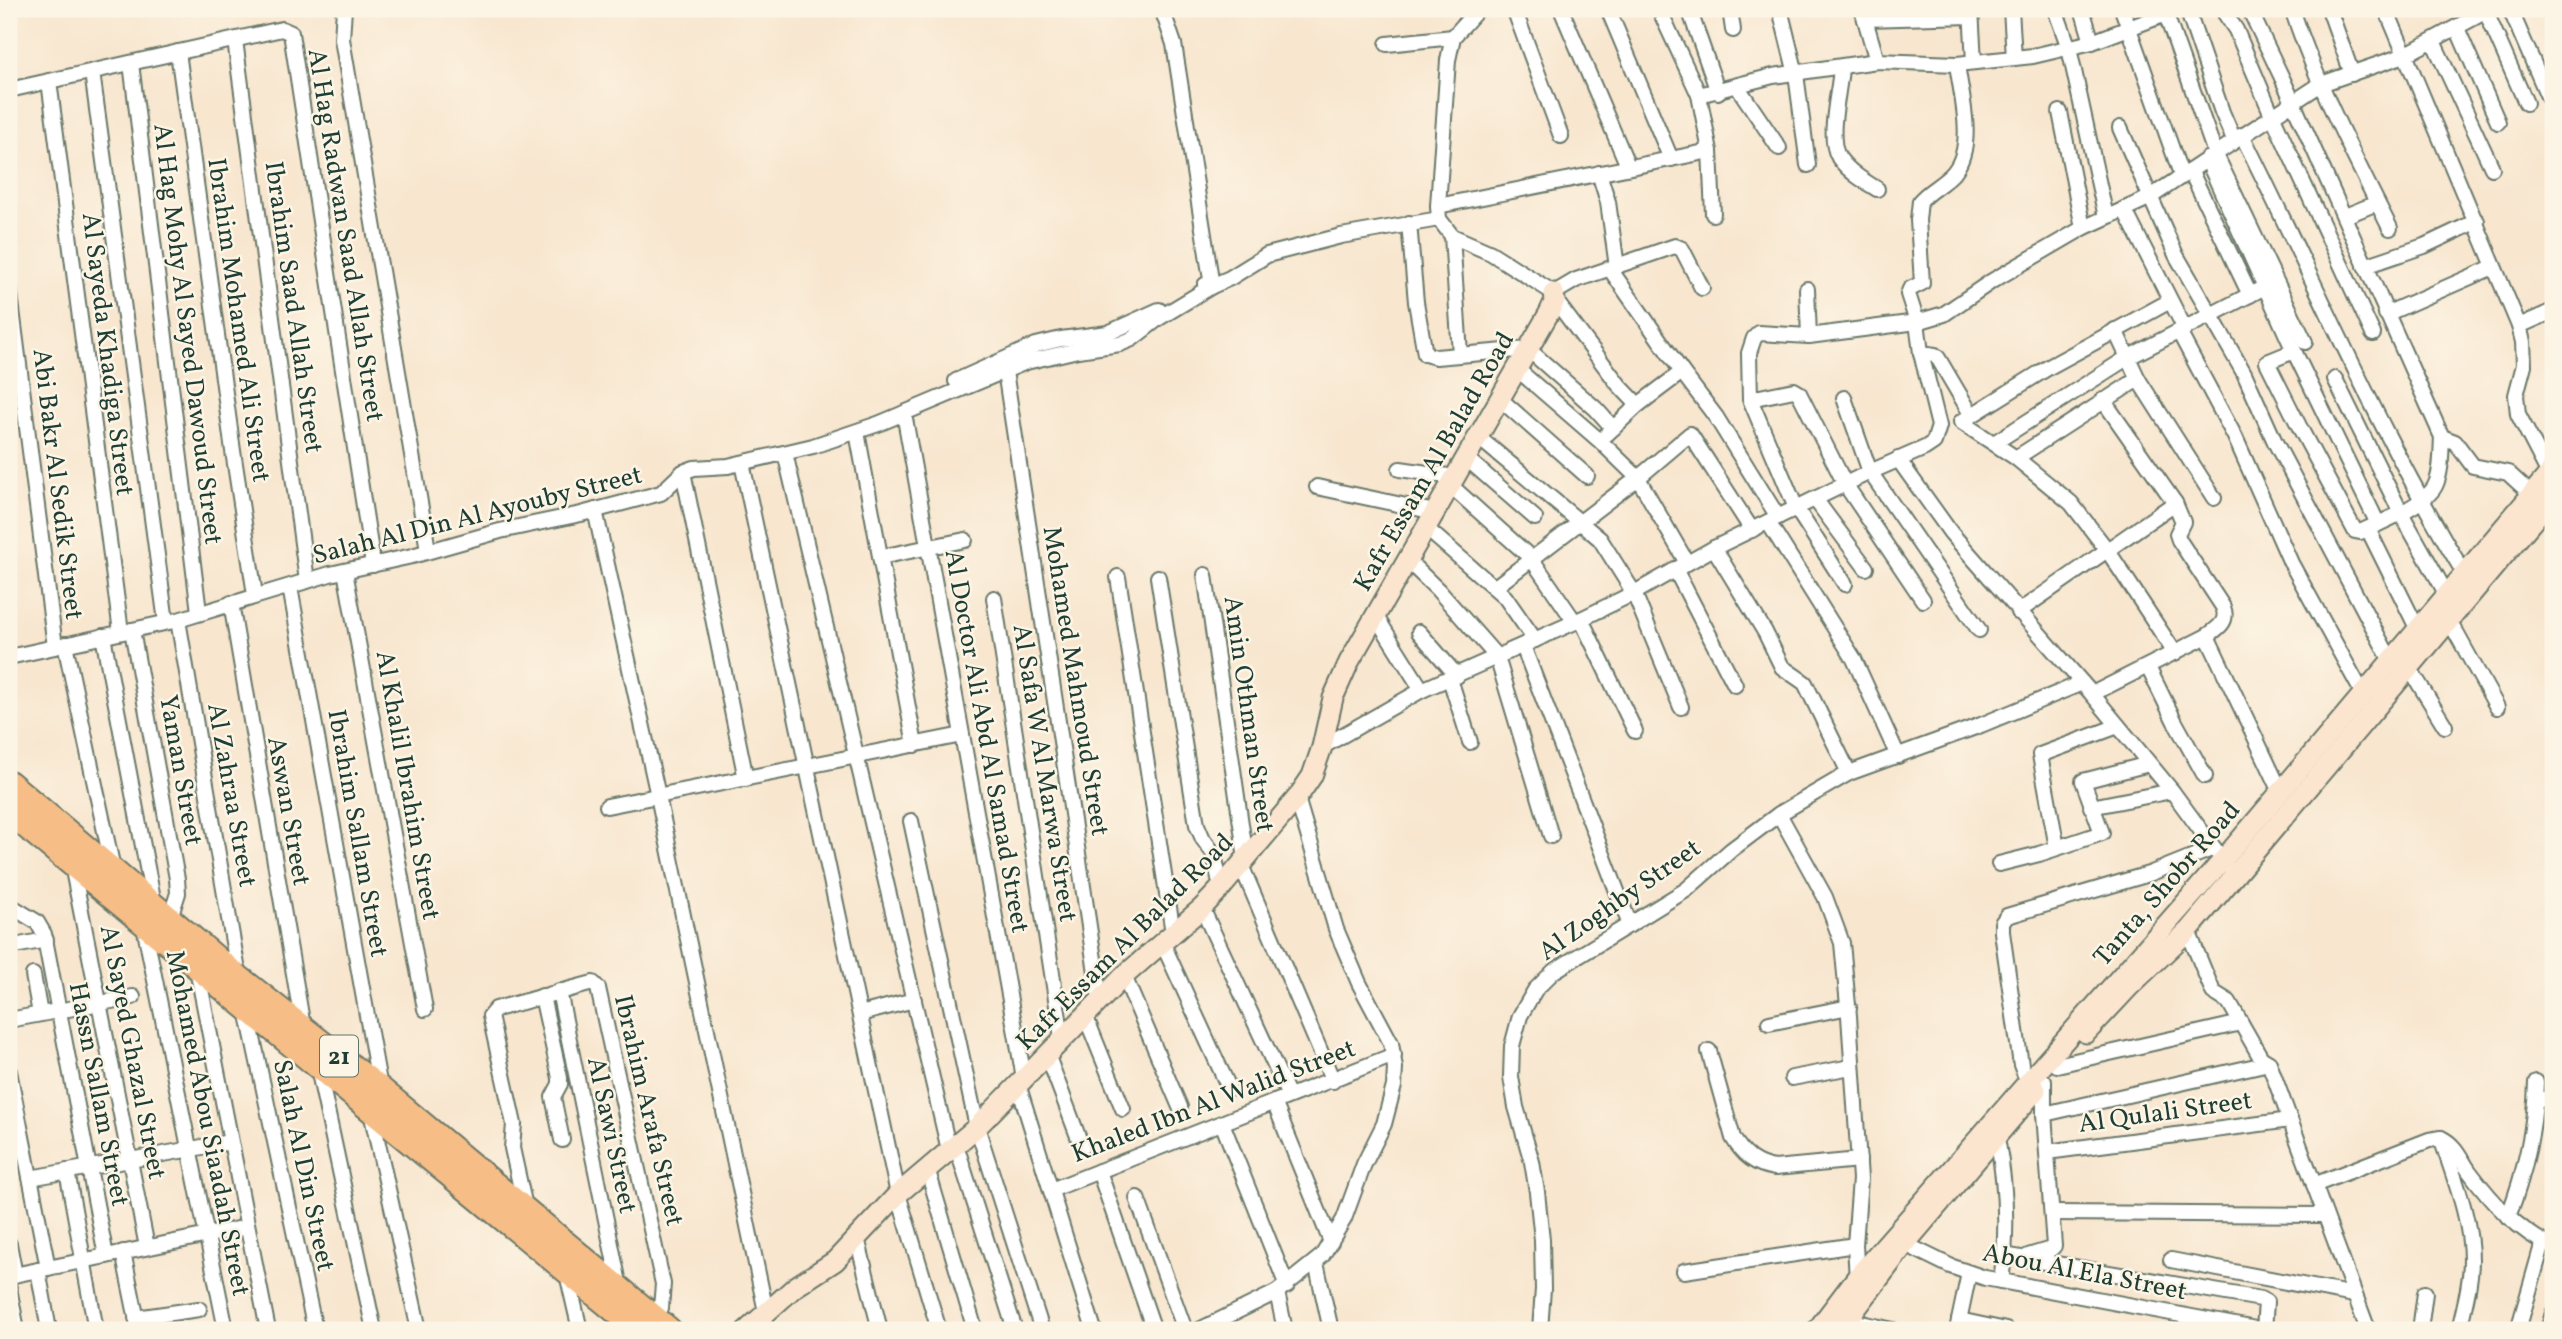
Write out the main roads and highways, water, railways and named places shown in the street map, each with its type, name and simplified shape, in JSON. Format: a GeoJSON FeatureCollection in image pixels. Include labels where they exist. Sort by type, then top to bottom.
{"type":"FeatureCollection","features":[{"type":"Feature","properties":{"kind":"highway","name":"21"},"geometry":{"type":"LineString","coordinates":[[9,783],[113,870],[156,916],[197,969],[318,1066],[375,1098],[525,1210],[620,1290],[654,1326]]}},
{"type":"Feature","properties":{"kind":"highway","name":"21"},"geometry":{"type":"LineString","coordinates":[[9,812],[72,865],[156,916],[303,1028],[375,1098],[566,1269],[654,1326]]}}]}
